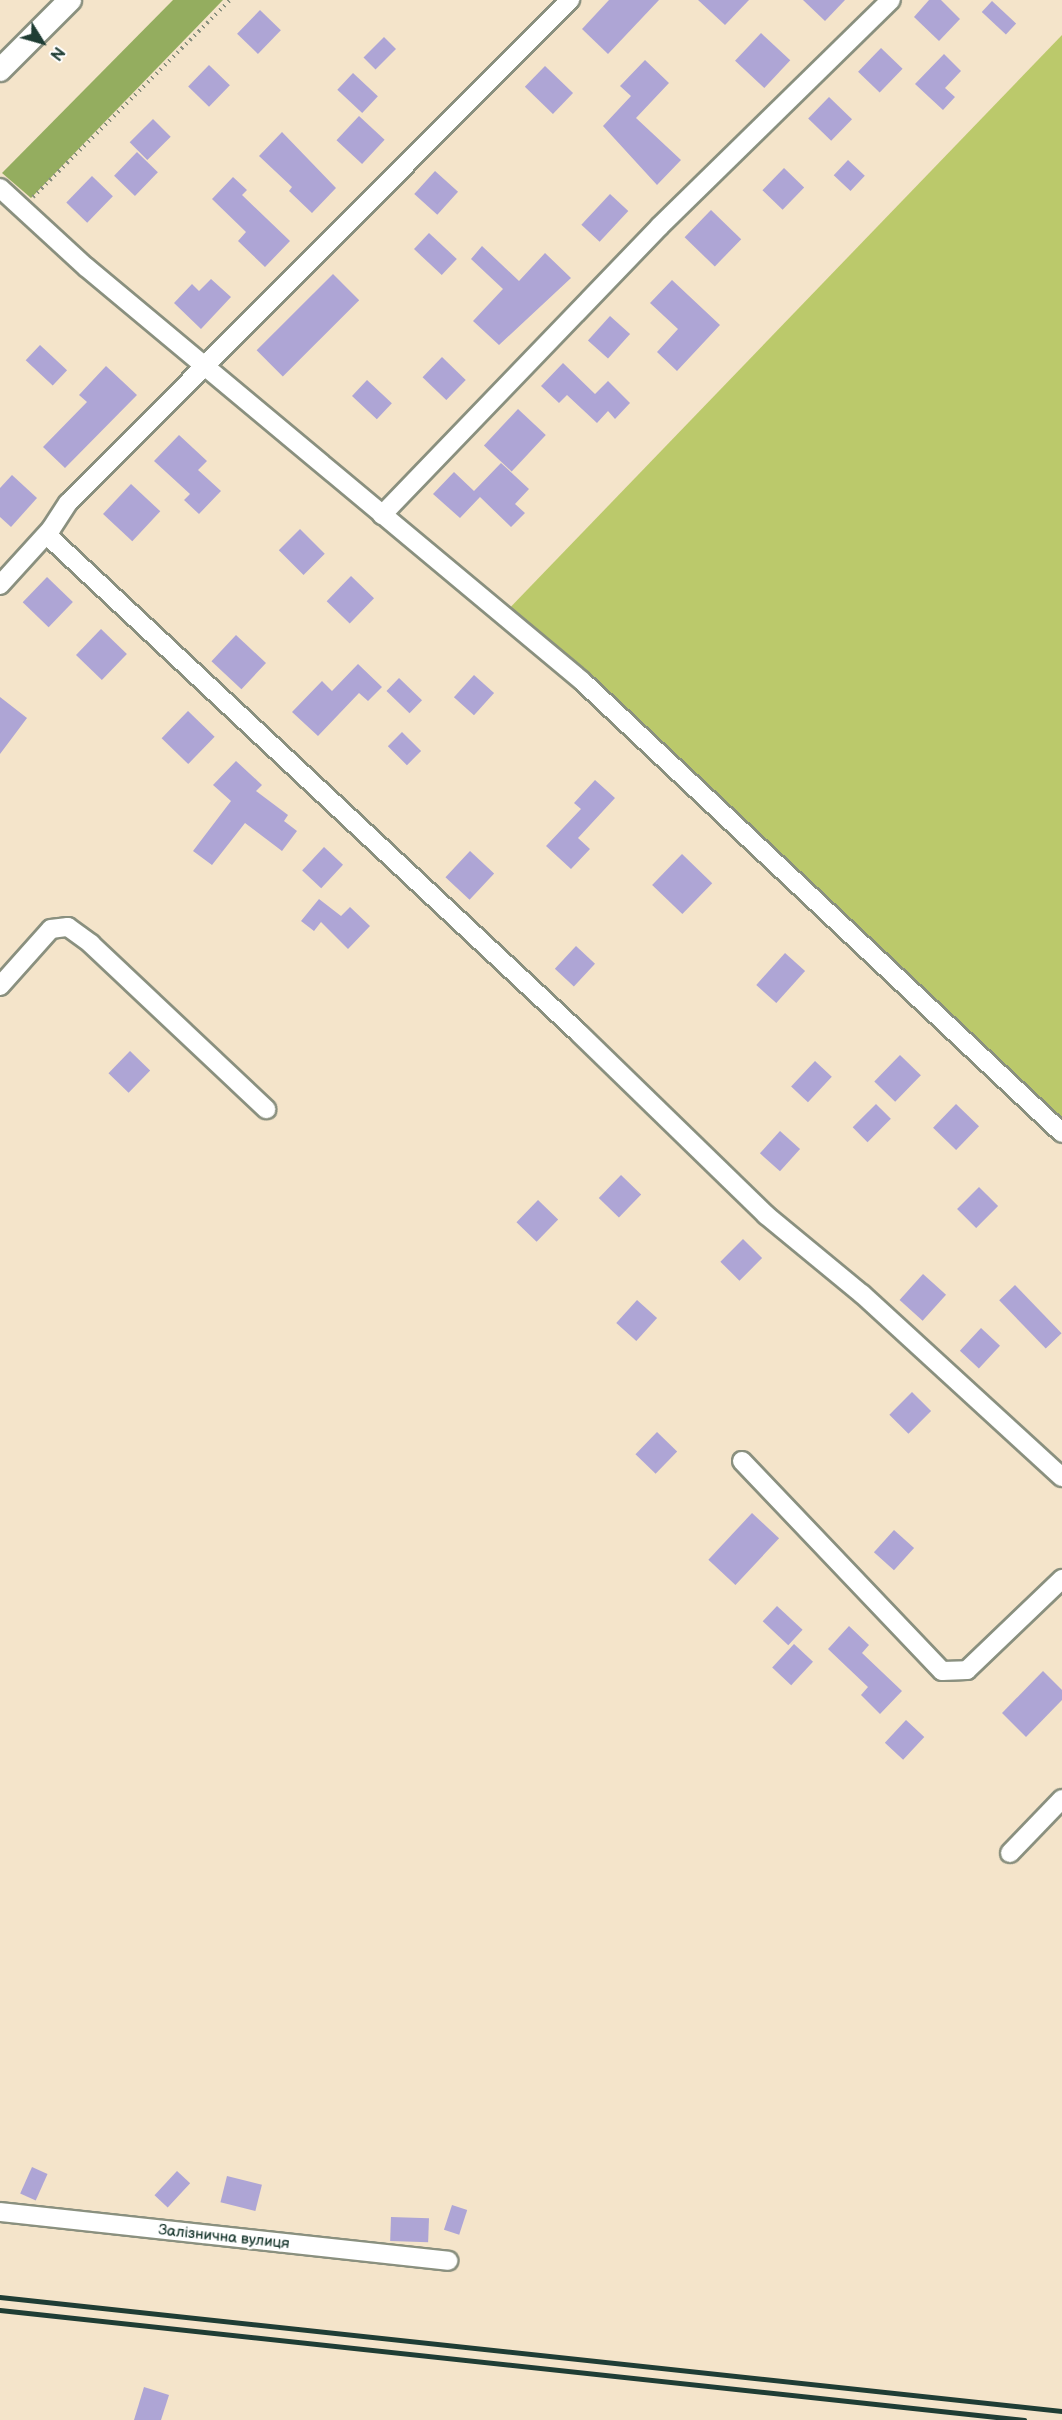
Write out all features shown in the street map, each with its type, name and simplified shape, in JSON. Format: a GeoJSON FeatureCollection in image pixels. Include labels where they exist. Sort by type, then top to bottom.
{"type":"FeatureCollection","features":[{"type":"Feature","properties":{"kind":"street"},"geometry":{"type":"LineString","coordinates":[[0,70],[70,0]]}},
{"type":"Feature","properties":{"kind":"street"},"geometry":{"type":"LineString","coordinates":[[0,585],[47,535],[68,503],[206,368],[570,0]]}},
{"type":"Feature","properties":{"kind":"street"},"geometry":{"type":"LineString","coordinates":[[382,515],[660,226],[891,0]]}},
{"type":"Feature","properties":{"kind":"street"},"geometry":{"type":"LineString","coordinates":[[0,188],[206,368],[582,681],[1062,1133]]}},
{"type":"Feature","properties":{"kind":"street"},"geometry":{"type":"LineString","coordinates":[[47,535],[580,1034],[766,1215],[862,1294],[907,1340],[1062,1477]]}},
{"type":"Feature","properties":{"kind":"street"},"geometry":{"type":"LineString","coordinates":[[0,986],[51,929],[68,927],[91,944],[266,1109]]}},
{"type":"Feature","properties":{"kind":"street"},"geometry":{"type":"LineString","coordinates":[[742,1461],[942,1671],[967,1670],[1062,1579]]}},
{"type":"Feature","properties":{"kind":"street"},"geometry":{"type":"LineString","coordinates":[[1010,1853],[1062,1799]]}},
{"type":"Feature","properties":{"kind":"street","name":"Залізнична вулиця"},"geometry":{"type":"LineString","coordinates":[[0,2212],[448,2261]]}},
{"type":"Feature","properties":{"kind":"path"},"geometry":{"type":"LineString","coordinates":[[22,208],[230,0]]}},
{"type":"Feature","properties":{"kind":"green space"},"geometry":{"type":"Polygon","coordinates":[[[173,0],[223,0],[31,198],[2,173],[173,0]]]}},
{"type":"Feature","properties":{"kind":"green space"},"geometry":{"type":"Polygon","coordinates":[[[1062,35],[1062,1133],[503,615],[1062,35]]]}},
{"type":"Feature","properties":{"kind":"building"},"geometry":{"type":"Polygon","coordinates":[[[609,0],[659,0],[608,54],[582,29],[609,0]]]}},
{"type":"Feature","properties":{"kind":"building"},"geometry":{"type":"Polygon","coordinates":[[[698,0],[749,0],[725,25],[698,0]]]}},
{"type":"Feature","properties":{"kind":"building"},"geometry":{"type":"Polygon","coordinates":[[[803,0],[845,0],[825,21],[803,0]]]}},
{"type":"Feature","properties":{"kind":"building"},"geometry":{"type":"Polygon","coordinates":[[[929,0],[941,0],[960,19],[939,41],[914,17],[929,0]]]}},
{"type":"Feature","properties":{"kind":"building"},"geometry":{"type":"Polygon","coordinates":[[[992,1],[1016,24],[1006,34],[982,12],[992,1]]]}},
{"type":"Feature","properties":{"kind":"building"},"geometry":{"type":"Polygon","coordinates":[[[260,10],[281,30],[258,54],[237,34],[260,10]]]}},
{"type":"Feature","properties":{"kind":"building"},"geometry":{"type":"Polygon","coordinates":[[[761,33],[790,60],[764,88],[735,61],[761,33]]]}},
{"type":"Feature","properties":{"kind":"building"},"geometry":{"type":"Polygon","coordinates":[[[384,37],[396,49],[376,70],[363,58],[384,37]]]}},
{"type":"Feature","properties":{"kind":"building"},"geometry":{"type":"Polygon","coordinates":[[[881,48],[903,69],[880,93],[858,72],[881,48]]]}},
{"type":"Feature","properties":{"kind":"building"},"geometry":{"type":"Polygon","coordinates":[[[944,54],[961,71],[945,88],[955,97],[943,110],[915,84],[944,54]]]}},
{"type":"Feature","properties":{"kind":"building"},"geometry":{"type":"Polygon","coordinates":[[[645,60],[669,83],[636,118],[681,160],[657,185],[603,126],[631,96],[620,86],[645,60]]]}},
{"type":"Feature","properties":{"kind":"building"},"geometry":{"type":"Polygon","coordinates":[[[209,65],[230,85],[209,107],[188,87],[209,65]]]}},
{"type":"Feature","properties":{"kind":"building"},"geometry":{"type":"Polygon","coordinates":[[[545,66],[573,93],[553,114],[525,87],[545,66]]]}},
{"type":"Feature","properties":{"kind":"building"},"geometry":{"type":"Polygon","coordinates":[[[353,73],[378,96],[362,113],[337,90],[353,73]]]}},
{"type":"Feature","properties":{"kind":"building"},"geometry":{"type":"Polygon","coordinates":[[[829,97],[852,119],[831,141],[808,119],[829,97]]]}},
{"type":"Feature","properties":{"kind":"building"},"geometry":{"type":"Polygon","coordinates":[[[359,116],[385,140],[362,164],[336,140],[359,116]]]}},
{"type":"Feature","properties":{"kind":"building"},"geometry":{"type":"Polygon","coordinates":[[[153,119],[171,137],[147,160],[130,142],[153,119]]]}},
{"type":"Feature","properties":{"kind":"building"},"geometry":{"type":"Polygon","coordinates":[[[282,132],[336,188],[312,213],[289,191],[292,187],[259,156],[282,132]]]}},
{"type":"Feature","properties":{"kind":"building"},"geometry":{"type":"Polygon","coordinates":[[[137,152],[158,172],[135,196],[114,176],[137,152]]]}},
{"type":"Feature","properties":{"kind":"building"},"geometry":{"type":"Polygon","coordinates":[[[848,160],[865,176],[850,191],[834,175],[848,160]]]}},
{"type":"Feature","properties":{"kind":"building"},"geometry":{"type":"Polygon","coordinates":[[[784,168],[804,187],[783,210],[762,190],[784,168]]]}},
{"type":"Feature","properties":{"kind":"building"},"geometry":{"type":"Polygon","coordinates":[[[435,171],[458,192],[437,215],[414,194],[435,171]]]}},
{"type":"Feature","properties":{"kind":"building"},"geometry":{"type":"Polygon","coordinates":[[[92,176],[113,196],[87,223],[66,203],[92,176]]]}},
{"type":"Feature","properties":{"kind":"building"},"geometry":{"type":"Polygon","coordinates":[[[233,177],[247,190],[242,195],[290,241],[265,267],[238,241],[246,232],[212,199],[233,177]]]}},
{"type":"Feature","properties":{"kind":"building"},"geometry":{"type":"Polygon","coordinates":[[[610,194],[628,211],[600,242],[581,225],[610,194]]]}},
{"type":"Feature","properties":{"kind":"building"},"geometry":{"type":"Polygon","coordinates":[[[711,210],[741,239],[715,267],[685,237],[711,210]]]}},
{"type":"Feature","properties":{"kind":"building"},"geometry":{"type":"Polygon","coordinates":[[[429,233],[457,259],[442,275],[414,249],[429,233]]]}},
{"type":"Feature","properties":{"kind":"building"},"geometry":{"type":"Polygon","coordinates":[[[482,246],[519,281],[545,253],[571,278],[499,345],[473,321],[503,289],[471,259],[482,246]]]}},
{"type":"Feature","properties":{"kind":"building"},"geometry":{"type":"Polygon","coordinates":[[[333,274],[359,300],[283,377],[257,350],[333,274]]]}},
{"type":"Feature","properties":{"kind":"building"},"geometry":{"type":"Polygon","coordinates":[[[211,279],[231,297],[201,329],[174,303],[192,284],[199,291],[211,279]]]}},
{"type":"Feature","properties":{"kind":"building"},"geometry":{"type":"Polygon","coordinates":[[[672,280],[720,325],[677,371],[657,352],[678,329],[650,303],[672,280]]]}},
{"type":"Feature","properties":{"kind":"building"},"geometry":{"type":"Polygon","coordinates":[[[610,316],[630,334],[608,359],[588,341],[610,316]]]}},
{"type":"Feature","properties":{"kind":"building"},"geometry":{"type":"Polygon","coordinates":[[[40,345],[67,370],[53,386],[26,360],[40,345]]]}},
{"type":"Feature","properties":{"kind":"building"},"geometry":{"type":"Polygon","coordinates":[[[442,357],[466,380],[446,400],[423,377],[442,357]]]}},
{"type":"Feature","properties":{"kind":"building"},"geometry":{"type":"Polygon","coordinates":[[[563,363],[595,394],[608,381],[630,403],[615,419],[608,411],[597,423],[567,395],[559,403],[541,386],[563,363]]]}},
{"type":"Feature","properties":{"kind":"building"},"geometry":{"type":"Polygon","coordinates":[[[106,366],[137,395],[65,468],[43,447],[87,402],[79,395],[106,366]]]}},
{"type":"Feature","properties":{"kind":"building"},"geometry":{"type":"Polygon","coordinates":[[[367,380],[392,403],[377,419],[352,396],[367,380]]]}},
{"type":"Feature","properties":{"kind":"building"},"geometry":{"type":"Polygon","coordinates":[[[518,409],[546,435],[512,471],[484,446],[518,409]]]}},
{"type":"Feature","properties":{"kind":"building"},"geometry":{"type":"Polygon","coordinates":[[[179,435],[207,461],[198,470],[221,491],[199,514],[184,500],[190,494],[154,461],[179,435]]]}},
{"type":"Feature","properties":{"kind":"building"},"geometry":{"type":"Polygon","coordinates":[[[501,463],[529,489],[515,504],[525,513],[511,527],[480,497],[460,518],[433,494],[454,472],[474,491],[501,463]]]}},
{"type":"Feature","properties":{"kind":"building"},"geometry":{"type":"Polygon","coordinates":[[[12,475],[37,498],[11,527],[0,517],[0,488],[12,475]]]}},
{"type":"Feature","properties":{"kind":"building"},"geometry":{"type":"Polygon","coordinates":[[[131,484],[160,511],[132,541],[103,514],[131,484]]]}},
{"type":"Feature","properties":{"kind":"building"},"geometry":{"type":"Polygon","coordinates":[[[300,529],[325,554],[304,575],[279,550],[300,529]]]}},
{"type":"Feature","properties":{"kind":"building"},"geometry":{"type":"Polygon","coordinates":[[[351,576],[374,598],[350,623],[327,601],[351,576]]]}},
{"type":"Feature","properties":{"kind":"building"},"geometry":{"type":"Polygon","coordinates":[[[47,577],[73,602],[49,627],[23,602],[47,577]]]}},
{"type":"Feature","properties":{"kind":"building"},"geometry":{"type":"Polygon","coordinates":[[[101,629],[127,654],[102,680],[76,655],[101,629]]]}},
{"type":"Feature","properties":{"kind":"building"},"geometry":{"type":"Polygon","coordinates":[[[236,635],[266,663],[241,689],[211,661],[236,635]]]}},
{"type":"Feature","properties":{"kind":"building"},"geometry":{"type":"Polygon","coordinates":[[[358,664],[382,687],[368,701],[359,693],[318,736],[292,712],[322,681],[332,691],[358,664]]]}},
{"type":"Feature","properties":{"kind":"building"},"geometry":{"type":"Polygon","coordinates":[[[474,675],[494,693],[474,715],[454,697],[474,675]]]}},
{"type":"Feature","properties":{"kind":"building"},"geometry":{"type":"Polygon","coordinates":[[[399,678],[422,700],[410,713],[386,691],[399,678]]]}},
{"type":"Feature","properties":{"kind":"building"},"geometry":{"type":"Polygon","coordinates":[[[0,697],[27,718],[0,754],[0,697]]]}},
{"type":"Feature","properties":{"kind":"building"},"geometry":{"type":"Polygon","coordinates":[[[188,711],[215,737],[188,764],[162,738],[188,711]]]}},
{"type":"Feature","properties":{"kind":"building"},"geometry":{"type":"Polygon","coordinates":[[[402,732],[421,751],[407,765],[388,746],[402,732]]]}},
{"type":"Feature","properties":{"kind":"building"},"geometry":{"type":"Polygon","coordinates":[[[236,761],[262,785],[256,791],[288,815],[284,821],[297,831],[282,851],[245,823],[212,865],[193,851],[231,801],[213,785],[236,761]]]}},
{"type":"Feature","properties":{"kind":"building"},"geometry":{"type":"Polygon","coordinates":[[[595,780],[615,798],[578,838],[590,849],[571,869],[546,846],[581,809],[574,803],[595,780]]]}},
{"type":"Feature","properties":{"kind":"building"},"geometry":{"type":"Polygon","coordinates":[[[324,847],[343,865],[321,888],[302,870],[324,847]]]}},
{"type":"Feature","properties":{"kind":"building"},"geometry":{"type":"Polygon","coordinates":[[[470,851],[494,874],[470,900],[445,877],[470,851]]]}},
{"type":"Feature","properties":{"kind":"building"},"geometry":{"type":"Polygon","coordinates":[[[682,854],[712,883],[682,914],[652,885],[682,854]]]}},
{"type":"Feature","properties":{"kind":"building"},"geometry":{"type":"Polygon","coordinates":[[[319,899],[341,916],[350,907],[370,926],[348,949],[321,922],[314,931],[301,921],[319,899]]]}},
{"type":"Feature","properties":{"kind":"building"},"geometry":{"type":"Polygon","coordinates":[[[576,946],[595,964],[574,986],[555,969],[576,946]]]}},
{"type":"Feature","properties":{"kind":"building"},"geometry":{"type":"Polygon","coordinates":[[[785,953],[805,971],[776,1003],[756,985],[785,953]]]}},
{"type":"Feature","properties":{"kind":"building"},"geometry":{"type":"Polygon","coordinates":[[[130,1051],[150,1070],[129,1093],[108,1073],[130,1051]]]}},
{"type":"Feature","properties":{"kind":"building"},"geometry":{"type":"Polygon","coordinates":[[[900,1055],[921,1075],[895,1102],[874,1082],[900,1055]]]}},
{"type":"Feature","properties":{"kind":"building"},"geometry":{"type":"Polygon","coordinates":[[[815,1061],[832,1077],[808,1102],[791,1087],[815,1061]]]}},
{"type":"Feature","properties":{"kind":"building"},"geometry":{"type":"Polygon","coordinates":[[[876,1104],[891,1119],[868,1142],[853,1127],[876,1104]]]}},
{"type":"Feature","properties":{"kind":"building"},"geometry":{"type":"Polygon","coordinates":[[[956,1104],[979,1126],[956,1150],[933,1128],[956,1104]]]}},
{"type":"Feature","properties":{"kind":"building"},"geometry":{"type":"Polygon","coordinates":[[[780,1131],[800,1149],[780,1171],[760,1153],[780,1131]]]}},
{"type":"Feature","properties":{"kind":"building"},"geometry":{"type":"Polygon","coordinates":[[[621,1175],[641,1194],[619,1217],[599,1198],[621,1175]]]}},
{"type":"Feature","properties":{"kind":"building"},"geometry":{"type":"Polygon","coordinates":[[[979,1187],[998,1206],[976,1228],[957,1209],[979,1187]]]}},
{"type":"Feature","properties":{"kind":"building"},"geometry":{"type":"Polygon","coordinates":[[[538,1200],[558,1219],[537,1242],[516,1222],[538,1200]]]}},
{"type":"Feature","properties":{"kind":"building"},"geometry":{"type":"Polygon","coordinates":[[[743,1239],[762,1258],[739,1281],[720,1262],[743,1239]]]}},
{"type":"Feature","properties":{"kind":"building"},"geometry":{"type":"Polygon","coordinates":[[[923,1274],[946,1295],[923,1321],[900,1300],[923,1274]]]}},
{"type":"Feature","properties":{"kind":"building"},"geometry":{"type":"Polygon","coordinates":[[[1015,1285],[1062,1333],[1046,1348],[999,1300],[1015,1285]]]}},
{"type":"Feature","properties":{"kind":"building"},"geometry":{"type":"Polygon","coordinates":[[[637,1300],[657,1318],[636,1341],[616,1323],[637,1300]]]}},
{"type":"Feature","properties":{"kind":"building"},"geometry":{"type":"Polygon","coordinates":[[[981,1328],[1000,1346],[979,1368],[960,1351],[981,1328]]]}},
{"type":"Feature","properties":{"kind":"building"},"geometry":{"type":"Polygon","coordinates":[[[912,1392],[931,1411],[908,1434],[889,1415],[912,1392]]]}},
{"type":"Feature","properties":{"kind":"building"},"geometry":{"type":"Polygon","coordinates":[[[657,1432],[677,1451],[656,1474],[635,1454],[657,1432]]]}},
{"type":"Feature","properties":{"kind":"building"},"geometry":{"type":"Polygon","coordinates":[[[752,1513],[779,1538],[735,1585],[708,1560],[752,1513]]]}},
{"type":"Feature","properties":{"kind":"building"},"geometry":{"type":"Polygon","coordinates":[[[894,1530],[914,1548],[894,1570],[874,1552],[894,1530]]]}},
{"type":"Feature","properties":{"kind":"building"},"geometry":{"type":"Polygon","coordinates":[[[777,1606],[803,1630],[788,1645],[763,1621],[777,1606]]]}},
{"type":"Feature","properties":{"kind":"building"},"geometry":{"type":"Polygon","coordinates":[[[849,1626],[869,1645],[862,1653],[902,1691],[880,1714],[861,1695],[868,1687],[828,1649],[849,1626]]]}},
{"type":"Feature","properties":{"kind":"building"},"geometry":{"type":"Polygon","coordinates":[[[794,1644],[813,1662],[791,1685],[772,1667],[794,1644]]]}},
{"type":"Feature","properties":{"kind":"building"},"geometry":{"type":"Polygon","coordinates":[[[1043,1671],[1062,1690],[1062,1700],[1026,1737],[1002,1713],[1043,1671]]]}},
{"type":"Feature","properties":{"kind":"building"},"geometry":{"type":"Polygon","coordinates":[[[906,1720],[924,1737],[903,1760],[885,1743],[906,1720]]]}},
{"type":"Feature","properties":{"kind":"building"},"geometry":{"type":"Polygon","coordinates":[[[32,2167],[48,2174],[36,2200],[20,2193],[32,2167]]]}},
{"type":"Feature","properties":{"kind":"building"},"geometry":{"type":"Polygon","coordinates":[[[177,2171],[190,2183],[168,2207],[154,2195],[177,2171]]]}},
{"type":"Feature","properties":{"kind":"building"},"geometry":{"type":"Polygon","coordinates":[[[227,2176],[262,2185],[255,2211],[220,2202],[227,2176]]]}},
{"type":"Feature","properties":{"kind":"building"},"geometry":{"type":"Polygon","coordinates":[[[452,2205],[467,2210],[459,2235],[444,2230],[452,2205]]]}},
{"type":"Feature","properties":{"kind":"building"},"geometry":{"type":"Polygon","coordinates":[[[391,2217],[429,2218],[428,2242],[390,2241],[391,2217]]]}},
{"type":"Feature","properties":{"kind":"building"},"geometry":{"type":"Polygon","coordinates":[[[144,2387],[169,2395],[161,2420],[134,2420],[144,2387]]]}},
{"type":"Feature","properties":{"kind":"railway"},"geometry":{"type":"LineString","coordinates":[[0,2297],[1062,2411]]}},
{"type":"Feature","properties":{"kind":"railway"},"geometry":{"type":"LineString","coordinates":[[0,2310],[1024,2420]]}}]}
